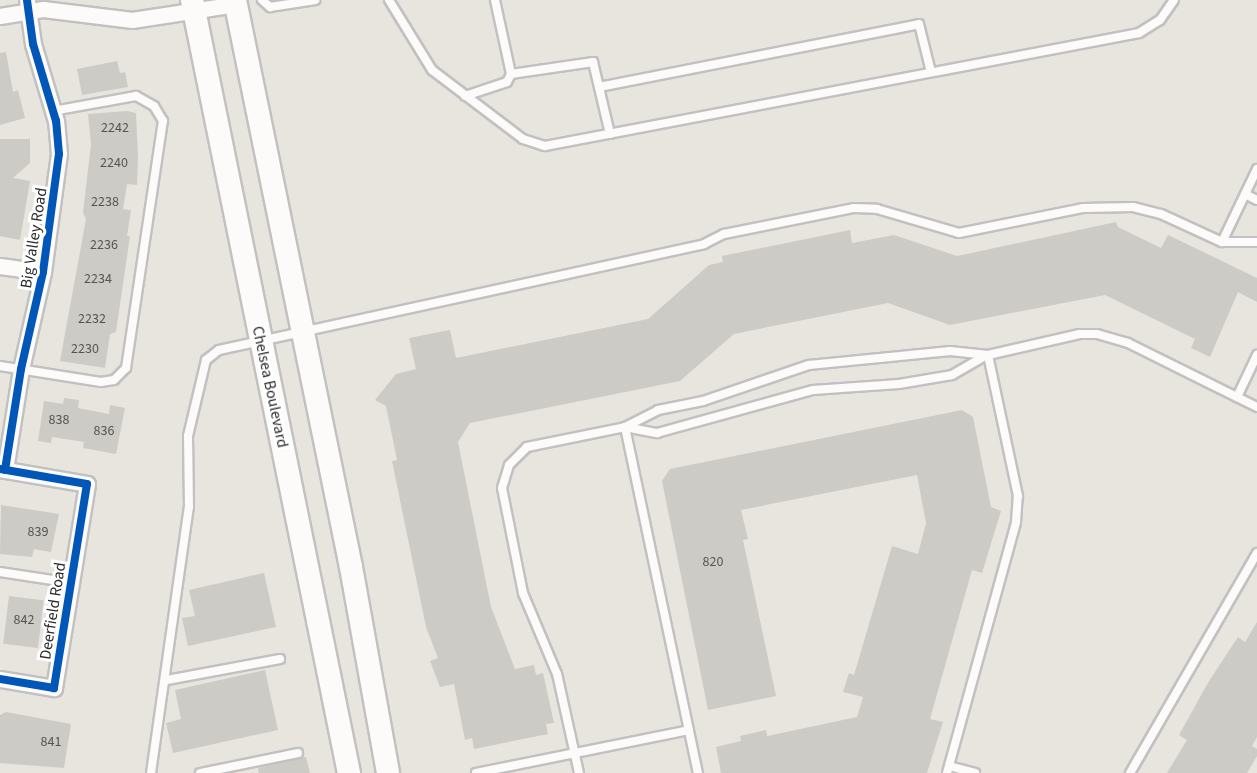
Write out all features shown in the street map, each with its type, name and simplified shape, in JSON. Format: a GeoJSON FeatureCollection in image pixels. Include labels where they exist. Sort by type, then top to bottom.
{"type":"FeatureCollection","features":[{"type":"Feature","properties":{"kind":"main road"},"geometry":{"type":"LineString","coordinates":[[240,1],[388,773]]}},
{"type":"Feature","properties":{"kind":"main road","name":"Chelsea Boulevard"},"geometry":{"type":"LineString","coordinates":[[193,6],[349,773]]}},
{"type":"Feature","properties":{"kind":"street"},"geometry":{"type":"LineString","coordinates":[[0,16],[28,5],[132,21],[193,6],[240,1]]}},
{"type":"Feature","properties":{"kind":"street","name":"Big Valley Road"},"geometry":{"type":"LineString","coordinates":[[3,470],[21,369],[43,272],[58,167],[54,111],[33,44],[28,5]]}},
{"type":"Feature","properties":{"kind":"street"},"geometry":{"type":"LineString","coordinates":[[0,266],[43,272]]}},
{"type":"Feature","properties":{"kind":"street","name":"Deerfield Road"},"geometry":{"type":"LineString","coordinates":[[0,679],[54,688],[87,484],[3,470]]}},
{"type":"Feature","properties":{"kind":"lane"},"geometry":{"type":"LineString","coordinates":[[262,0],[270,7],[315,0]]}},
{"type":"Feature","properties":{"kind":"lane"},"geometry":{"type":"LineString","coordinates":[[389,0],[432,70],[523,139],[545,146],[1139,33],[1160,20],[1174,0]]}},
{"type":"Feature","properties":{"kind":"lane"},"geometry":{"type":"LineString","coordinates":[[465,96],[507,82],[511,74],[495,0]]}},
{"type":"Feature","properties":{"kind":"lane"},"geometry":{"type":"LineString","coordinates":[[599,87],[919,24],[931,72]]}},
{"type":"Feature","properties":{"kind":"lane"},"geometry":{"type":"LineString","coordinates":[[511,74],[593,62],[610,134]]}},
{"type":"Feature","properties":{"kind":"lane"},"geometry":{"type":"LineString","coordinates":[[0,366],[101,382],[123,373],[163,136],[158,111],[136,96],[54,111]]}},
{"type":"Feature","properties":{"kind":"lane"},"geometry":{"type":"LineString","coordinates":[[1222,242],[1257,169]]}},
{"type":"Feature","properties":{"kind":"lane"},"geometry":{"type":"LineString","coordinates":[[1245,194],[1257,200]]}},
{"type":"Feature","properties":{"kind":"lane"},"geometry":{"type":"LineString","coordinates":[[151,773],[167,680],[189,507],[186,447],[194,401],[206,360],[219,350],[260,339],[704,244],[724,234],[854,208],[877,208],[958,233],[1083,208],[1133,207],[1161,214],[1222,242],[1257,242]]}},
{"type":"Feature","properties":{"kind":"lane"},"geometry":{"type":"LineString","coordinates":[[625,427],[657,433],[813,390],[899,384],[952,375],[988,355],[1080,334],[1097,334],[1128,343],[1257,406]]}},
{"type":"Feature","properties":{"kind":"lane"},"geometry":{"type":"LineString","coordinates":[[579,773],[557,674],[523,593],[502,488],[508,465],[527,447],[625,427],[658,410],[703,401],[809,365],[950,351],[988,355]]}},
{"type":"Feature","properties":{"kind":"lane"},"geometry":{"type":"LineString","coordinates":[[948,770],[1016,522],[1018,496],[988,355]]}},
{"type":"Feature","properties":{"kind":"lane"},"geometry":{"type":"LineString","coordinates":[[1237,397],[1257,355]]}},
{"type":"Feature","properties":{"kind":"lane"},"geometry":{"type":"LineString","coordinates":[[625,427],[698,773]]}},
{"type":"Feature","properties":{"kind":"lane"},"geometry":{"type":"LineString","coordinates":[[1130,773],[1257,553]]}},
{"type":"Feature","properties":{"kind":"lane"},"geometry":{"type":"LineString","coordinates":[[0,572],[72,583]]}},
{"type":"Feature","properties":{"kind":"lane"},"geometry":{"type":"LineString","coordinates":[[167,680],[280,659]]}},
{"type":"Feature","properties":{"kind":"lane"},"geometry":{"type":"LineString","coordinates":[[476,773],[689,730]]}},
{"type":"Feature","properties":{"kind":"lane"},"geometry":{"type":"LineString","coordinates":[[200,773],[298,753]]}},
{"type":"Feature","properties":{"kind":"lane"},"geometry":{"type":"LineString","coordinates":[[948,770],[959,773]]}},
{"type":"Feature","properties":{"kind":"lane"},"geometry":{"type":"LineString","coordinates":[[948,770],[975,773]]}},
{"type":"Feature","properties":{"kind":"building"},"geometry":{"type":"Polygon","coordinates":[[[6,52],[13,92],[18,90],[25,118],[0,125],[0,53],[6,52]]]}},
{"type":"Feature","properties":{"kind":"building"},"geometry":{"type":"Polygon","coordinates":[[[117,61],[120,73],[125,72],[128,87],[82,95],[77,69],[117,61]]]}},
{"type":"Feature","properties":{"kind":"building"},"geometry":{"type":"Polygon","coordinates":[[[127,111],[136,113],[137,185],[127,184],[123,209],[131,210],[127,236],[130,236],[116,332],[110,334],[105,368],[60,361],[86,219],[83,213],[91,144],[88,114],[127,111]]]}},
{"type":"Feature","properties":{"kind":"building"},"geometry":{"type":"Polygon","coordinates":[[[0,139],[30,139],[30,163],[13,178],[30,181],[20,240],[0,236],[0,139]]]}},
{"type":"Feature","properties":{"kind":"building"},"geometry":{"type":"Polygon","coordinates":[[[1116,222],[1118,227],[1161,248],[1168,235],[1257,278],[1257,302],[1238,292],[1210,357],[1191,348],[1195,339],[1105,295],[950,325],[888,303],[734,334],[680,381],[470,423],[458,442],[491,607],[515,669],[534,665],[536,675],[543,673],[554,723],[546,724],[548,734],[474,749],[472,738],[465,740],[454,684],[440,687],[430,661],[438,658],[426,627],[392,461],[397,460],[386,406],[375,400],[396,374],[416,369],[409,338],[450,330],[456,358],[648,319],[709,265],[723,262],[722,256],[850,230],[852,243],[894,235],[957,256],[1116,222]]]}},
{"type":"Feature","properties":{"kind":"building"},"geometry":{"type":"Polygon","coordinates":[[[64,398],[79,400],[78,408],[109,414],[110,405],[125,408],[116,454],[83,448],[84,442],[52,437],[51,443],[38,441],[44,401],[63,404],[64,398]]]}},
{"type":"Feature","properties":{"kind":"building"},"geometry":{"type":"Polygon","coordinates":[[[962,410],[973,417],[991,507],[1001,511],[982,573],[972,570],[930,719],[943,722],[927,773],[721,773],[716,747],[741,741],[740,736],[766,730],[767,736],[857,717],[863,697],[843,692],[849,673],[854,675],[892,546],[918,554],[926,523],[917,475],[741,510],[748,539],[743,540],[776,696],[708,710],[662,481],[670,469],[962,410]]]}},
{"type":"Feature","properties":{"kind":"building"},"geometry":{"type":"Polygon","coordinates":[[[1,505],[59,514],[51,552],[34,549],[32,557],[0,554],[1,505]]]}},
{"type":"Feature","properties":{"kind":"building"},"geometry":{"type":"Polygon","coordinates":[[[264,573],[276,627],[188,646],[182,618],[195,616],[189,590],[264,573]]]}},
{"type":"Feature","properties":{"kind":"building"},"geometry":{"type":"Polygon","coordinates":[[[9,596],[44,600],[38,648],[3,644],[9,596]]]}},
{"type":"Feature","properties":{"kind":"building"},"geometry":{"type":"Polygon","coordinates":[[[1257,622],[1257,737],[1252,746],[1257,749],[1257,756],[1247,773],[1167,773],[1187,740],[1179,735],[1209,681],[1238,637],[1245,642],[1257,622]]]}},
{"type":"Feature","properties":{"kind":"building"},"geometry":{"type":"Polygon","coordinates":[[[265,670],[278,730],[173,753],[166,723],[181,719],[175,690],[265,670]]]}},
{"type":"Feature","properties":{"kind":"building"},"geometry":{"type":"Polygon","coordinates":[[[6,712],[71,724],[64,768],[0,763],[0,715],[6,712]]]}},
{"type":"Feature","properties":{"kind":"building"},"geometry":{"type":"Polygon","coordinates":[[[306,757],[310,773],[259,773],[258,768],[306,757]]]}},
{"type":"Feature","properties":{"kind":"cycle path"},"geometry":{"type":"LineString","coordinates":[[5,470],[21,369],[43,272],[59,154],[56,121],[33,44],[27,0]]}},
{"type":"Feature","properties":{"kind":"cycle path"},"geometry":{"type":"LineString","coordinates":[[0,469],[87,484],[54,688],[0,679]]}}]}
